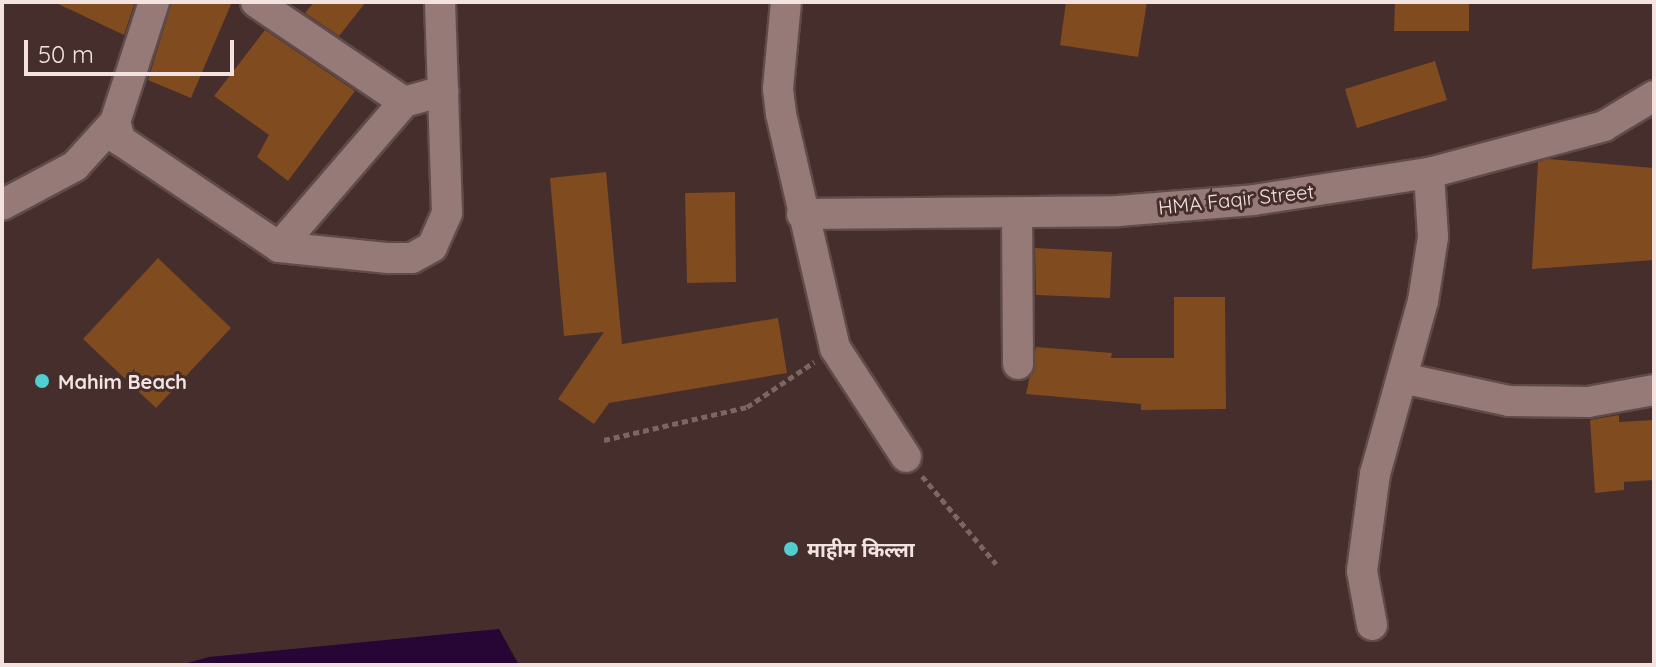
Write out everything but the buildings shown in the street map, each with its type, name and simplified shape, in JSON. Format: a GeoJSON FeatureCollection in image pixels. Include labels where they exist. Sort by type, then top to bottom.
{"type":"FeatureCollection","features":[{"type":"Feature","properties":{"kind":"street"},"geometry":{"type":"LineString","coordinates":[[2,205],[75,166],[115,122],[154,2]]}},
{"type":"Feature","properties":{"kind":"street"},"geometry":{"type":"LineString","coordinates":[[256,2],[404,102]]}},
{"type":"Feature","properties":{"kind":"street"},"geometry":{"type":"LineString","coordinates":[[115,122],[120,140],[132,152],[279,247],[412,258],[432,247],[447,213],[440,2]]}},
{"type":"Feature","properties":{"kind":"street"},"geometry":{"type":"LineString","coordinates":[[786,2],[778,89],[802,214],[835,348],[906,457]]}},
{"type":"Feature","properties":{"kind":"street"},"geometry":{"type":"LineString","coordinates":[[279,247],[404,102],[443,91]]}},
{"type":"Feature","properties":{"kind":"street","name":"HMA Faqir Street"},"geometry":{"type":"LineString","coordinates":[[802,214],[1017,214],[1254,200],[1429,173],[1604,126],[1654,96]]}},
{"type":"Feature","properties":{"kind":"street"},"geometry":{"type":"LineString","coordinates":[[1372,625],[1362,571],[1375,474],[1423,301],[1433,237],[1429,173]]}},
{"type":"Feature","properties":{"kind":"street"},"geometry":{"type":"LineString","coordinates":[[1017,214],[1018,364]]}},
{"type":"Feature","properties":{"kind":"street"},"geometry":{"type":"LineString","coordinates":[[1402,378],[1509,401],[1588,402],[1654,390]]}},
{"type":"Feature","properties":{"kind":"path"},"geometry":{"type":"LineString","coordinates":[[604,440],[747,407],[835,348]]}},
{"type":"Feature","properties":{"kind":"path"},"geometry":{"type":"LineString","coordinates":[[906,457],[996,564]]}},
{"type":"Feature","properties":{"kind":"shaded area"},"geometry":{"type":"Polygon","coordinates":[[[499,629],[519,665],[180,665],[209,657],[499,629]]]}},
{"type":"Feature","properties":{"kind":"place","name":"Mahim Beach"},"geometry":{"type":"Point","coordinates":[42,381]}},
{"type":"Feature","properties":{"kind":"place","name":"माहीम किल्ला"},"geometry":{"type":"Point","coordinates":[791,549]}}]}
